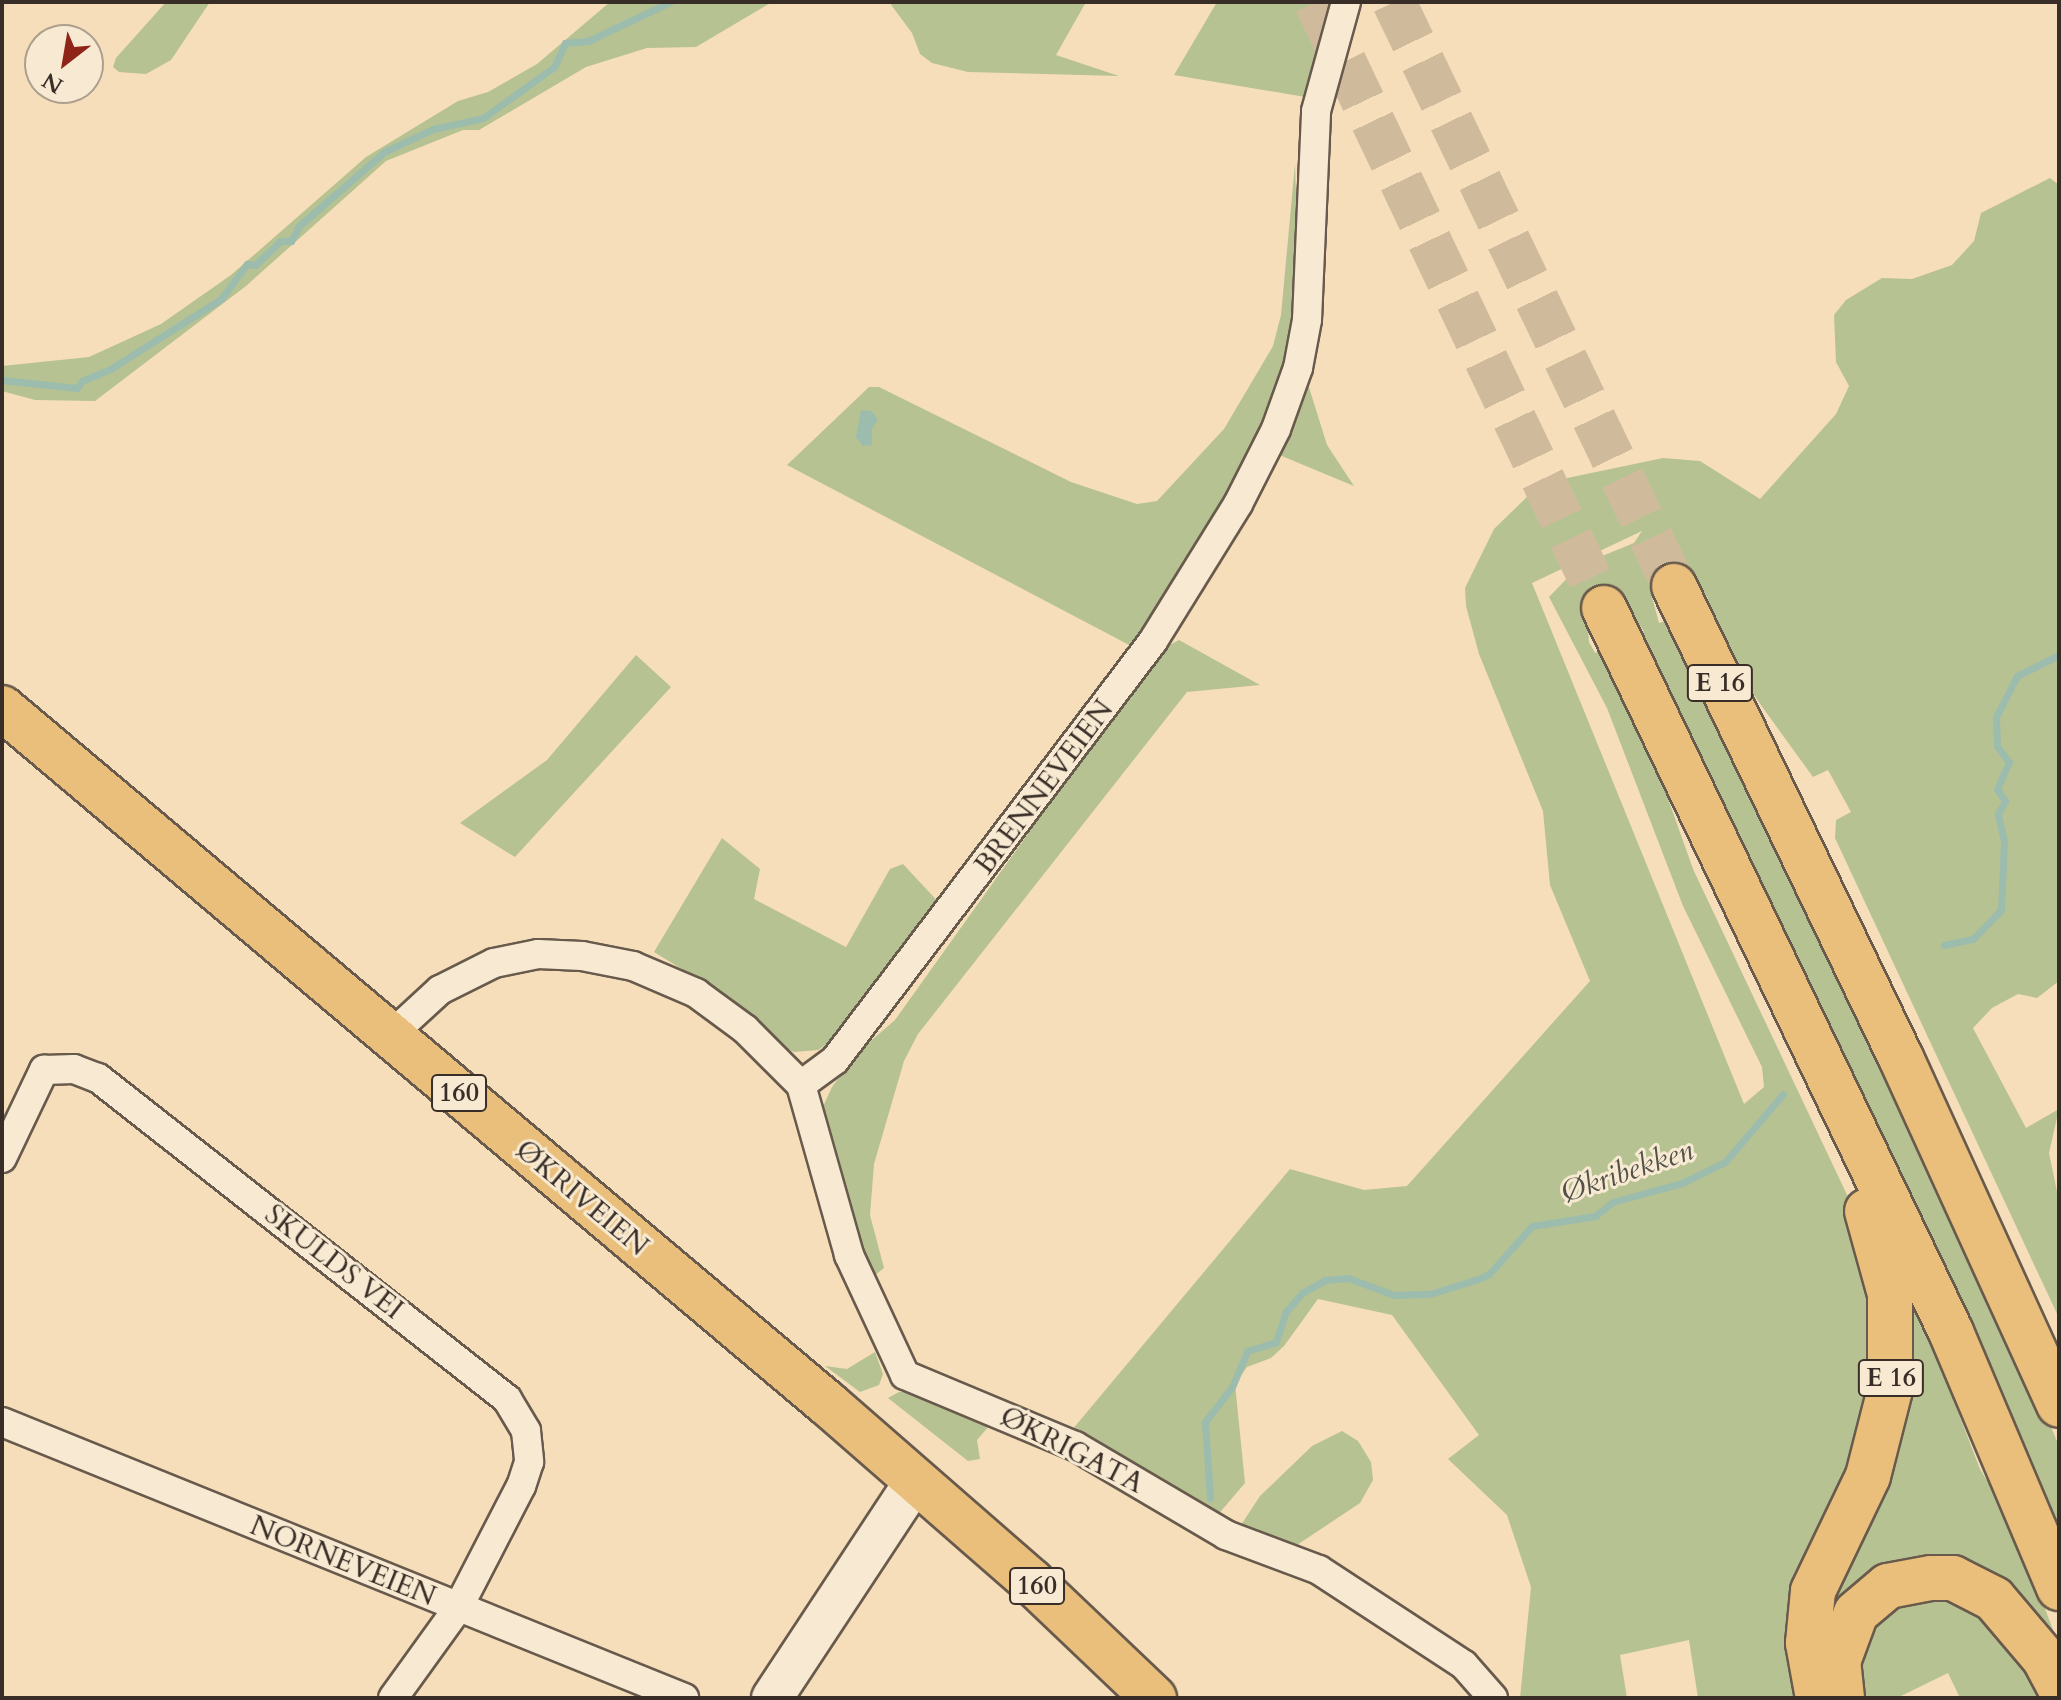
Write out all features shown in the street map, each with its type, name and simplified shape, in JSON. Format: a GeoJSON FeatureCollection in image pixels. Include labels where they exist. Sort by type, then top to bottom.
{"type":"FeatureCollection","features":[{"type":"Feature","properties":{"kind":"main road","name":"E 16"},"geometry":{"type":"LineString","coordinates":[[1674,586],[2020,1314],[2059,1405]]}},
{"type":"Feature","properties":{"kind":"main road","name":"E 16"},"geometry":{"type":"LineString","coordinates":[[1604,608],[1814,1055],[1951,1332],[2059,1588]]}},
{"type":"Feature","properties":{"kind":"main road","name":"ØKRIVEIEN"},"geometry":{"type":"LineString","coordinates":[[2,708],[926,1489],[1154,1698]]}},
{"type":"Feature","properties":{"kind":"main road","name":"E 16"},"geometry":{"type":"LineString","coordinates":[[1814,1055],[1825,1114],[1883,1260],[1893,1326],[1890,1390],[1878,1446],[1813,1591],[1808,1643],[1818,1698]]}},
{"type":"Feature","properties":{"kind":"main road","name":"E 16"},"geometry":{"type":"LineString","coordinates":[[2020,1314],[2059,1359]]}},
{"type":"Feature","properties":{"kind":"main road"},"geometry":{"type":"LineString","coordinates":[[1842,1698],[1838,1662],[1844,1634],[1856,1613],[1888,1586],[1920,1579],[1953,1578],[1994,1599],[2022,1628],[2059,1686]]}},
{"type":"Feature","properties":{"kind":"street","name":"BRENNEVEIEN"},"geometry":{"type":"LineString","coordinates":[[801,1085],[835,1060],[971,885],[1153,641],[1244,491],[1298,368],[1311,267],[1316,111],[1346,2]]}},
{"type":"Feature","properties":{"kind":"street"},"geometry":{"type":"LineString","coordinates":[[391,1035],[440,990],[494,963],[538,954],[582,956],[633,966],[696,993],[745,1029],[801,1085]]}},
{"type":"Feature","properties":{"kind":"street","name":"SKULDS VEI"},"geometry":{"type":"LineString","coordinates":[[2,1158],[44,1070],[74,1069],[98,1078],[507,1399],[526,1431],[529,1462],[458,1608]]}},
{"type":"Feature","properties":{"kind":"street","name":"ØKRIGATA"},"geometry":{"type":"LineString","coordinates":[[801,1085],[849,1255],[905,1375],[1075,1446],[1226,1535],[1319,1570],[1464,1665],[1493,1698]]}},
{"type":"Feature","properties":{"kind":"street","name":"NORNEVEIEN"},"geometry":{"type":"LineString","coordinates":[[2,1422],[684,1698]]}},
{"type":"Feature","properties":{"kind":"street"},"geometry":{"type":"LineString","coordinates":[[772,1698],[831,1606],[926,1489]]}},
{"type":"Feature","properties":{"kind":"street"},"geometry":{"type":"LineString","coordinates":[[393,1698],[458,1608]]}},
{"type":"Feature","properties":{"kind":"green space"},"geometry":{"type":"Polygon","coordinates":[[[166,2],[210,2],[171,60],[146,74],[119,72],[113,67],[116,58],[166,2]]]}},
{"type":"Feature","properties":{"kind":"green space"},"geometry":{"type":"Polygon","coordinates":[[[610,2],[772,2],[696,47],[647,48],[586,67],[479,130],[463,130],[386,161],[246,286],[95,401],[35,400],[2,391],[2,366],[89,357],[161,324],[231,275],[366,157],[458,101],[488,92],[537,64],[610,2]]]}},
{"type":"Feature","properties":{"kind":"green space"},"geometry":{"type":"Polygon","coordinates":[[[889,2],[1086,2],[1056,55],[1119,76],[968,72],[932,63],[920,54],[912,33],[889,2]]]}},
{"type":"Feature","properties":{"kind":"green space"},"geometry":{"type":"Polygon","coordinates":[[[1217,2],[1333,2],[1305,97],[1174,75],[1217,2]]]}},
{"type":"Feature","properties":{"kind":"green space"},"geometry":{"type":"Polygon","coordinates":[[[1295,164],[1300,316],[1281,394],[1234,489],[1133,647],[787,465],[869,387],[879,387],[1071,482],[1137,504],[1157,501],[1224,429],[1273,346],[1281,315],[1295,164]]]}},
{"type":"Feature","properties":{"kind":"green space"},"geometry":{"type":"Polygon","coordinates":[[[2050,178],[2059,185],[2059,981],[2037,998],[2018,994],[1992,1008],[1973,1028],[2026,1128],[2059,1109],[2049,1153],[2059,1201],[2059,1318],[1835,838],[1836,820],[1851,812],[1828,770],[1813,777],[1763,708],[1728,656],[1701,602],[1708,598],[1695,581],[1654,586],[1652,597],[1659,623],[1668,620],[2008,1324],[2059,1446],[2059,1547],[1635,635],[1644,631],[1629,611],[1587,618],[1589,642],[1595,653],[1602,650],[1655,762],[1693,869],[1848,1197],[1870,1267],[1876,1373],[1801,1698],[1698,1698],[1689,1640],[1620,1655],[1627,1698],[1520,1698],[1531,1587],[1507,1515],[1448,1459],[1479,1435],[1392,1315],[1318,1299],[1284,1346],[1271,1358],[1247,1367],[1235,1384],[1245,1483],[1216,1517],[1072,1430],[1290,1169],[1364,1190],[1407,1186],[1590,981],[1550,885],[1543,811],[1479,654],[1466,606],[1465,588],[1494,529],[1530,494],[1553,481],[1663,458],[1700,461],[1760,499],[1836,414],[1849,386],[1836,362],[1834,315],[1846,300],[1882,278],[1912,279],[1952,265],[1974,241],[1981,213],[2050,178]],[[1642,531],[1532,583],[1744,1104],[1764,1087],[1762,1067],[1683,906],[1607,708],[1549,597],[1580,565],[1634,543],[1642,531]]]}},
{"type":"Feature","properties":{"kind":"green space"},"geometry":{"type":"Polygon","coordinates":[[[1302,384],[1308,384],[1327,445],[1354,486],[1277,454],[1302,384]]]}},
{"type":"Feature","properties":{"kind":"green space"},"geometry":{"type":"Polygon","coordinates":[[[1179,640],[1260,685],[1187,692],[918,1034],[904,1061],[874,1164],[870,1215],[884,1268],[873,1277],[866,1272],[820,1113],[832,1087],[858,1052],[895,1020],[1095,740],[1166,647],[1179,640]]]}},
{"type":"Feature","properties":{"kind":"green space"},"geometry":{"type":"Polygon","coordinates":[[[636,655],[671,687],[515,857],[460,823],[547,760],[636,655]]]}},
{"type":"Feature","properties":{"kind":"green space"},"geometry":{"type":"Polygon","coordinates":[[[722,838],[760,869],[754,899],[846,947],[890,869],[903,864],[943,907],[836,1038],[818,1050],[794,1052],[777,1044],[734,1001],[654,952],[722,838]]]}},
{"type":"Feature","properties":{"kind":"green space"},"geometry":{"type":"Polygon","coordinates":[[[1906,1277],[1980,1469],[2011,1521],[2059,1645],[1960,1565],[1817,1638],[1906,1277]]]}},
{"type":"Feature","properties":{"kind":"green space"},"geometry":{"type":"Polygon","coordinates":[[[875,1352],[883,1374],[879,1385],[860,1392],[825,1366],[847,1369],[875,1352]]]}},
{"type":"Feature","properties":{"kind":"green space"},"geometry":{"type":"Polygon","coordinates":[[[899,1392],[922,1392],[990,1425],[977,1440],[980,1459],[968,1461],[888,1398],[899,1392]]]}},
{"type":"Feature","properties":{"kind":"green space"},"geometry":{"type":"Polygon","coordinates":[[[1342,1431],[1358,1441],[1371,1462],[1373,1480],[1360,1503],[1294,1547],[1246,1537],[1241,1525],[1260,1496],[1312,1446],[1342,1431]]]}},
{"type":"Feature","properties":{"kind":"green space"},"geometry":{"type":"Polygon","coordinates":[[[1927,1593],[1981,1610],[2051,1698],[1960,1698],[1948,1673],[1901,1696],[1866,1697],[1855,1653],[1886,1607],[1927,1593]]]}},
{"type":"Feature","properties":{"kind":"shaded area"},"geometry":{"type":"Polygon","coordinates":[[[861,410],[871,411],[878,419],[872,429],[872,445],[863,446],[856,437],[861,410]]]}},
{"type":"Feature","properties":{"kind":"waterway"},"geometry":{"type":"LineString","coordinates":[[2,380],[77,388],[82,381],[112,368],[221,299],[247,264],[255,265],[281,241],[291,241],[299,226],[384,152],[433,129],[483,118],[554,67],[565,43],[588,41],[670,2]]}},
{"type":"Feature","properties":{"kind":"waterway","name":"Økribekken"},"geometry":{"type":"LineString","coordinates":[[1944,945],[1973,939],[2001,910],[2004,841],[1998,814],[2005,801],[1997,789],[2009,762],[1997,746],[1996,717],[2017,676],[2059,655]]}},
{"type":"Feature","properties":{"kind":"waterway","name":"Økribekken"},"geometry":{"type":"LineString","coordinates":[[1210,1498],[1205,1422],[1232,1387],[1247,1351],[1276,1342],[1286,1312],[1302,1293],[1325,1280],[1348,1278],[1394,1295],[1430,1294],[1478,1279],[1489,1274],[1532,1226],[1595,1216],[1613,1202],[1682,1183],[1725,1162],[1783,1094]]}},
{"type":"Feature","properties":{"kind":"tunnel"},"geometry":{"type":"LineString","coordinates":[[1316,2],[1604,608]]}},
{"type":"Feature","properties":{"kind":"tunnel"},"geometry":{"type":"LineString","coordinates":[[1394,2],[1674,586]]}}]}
